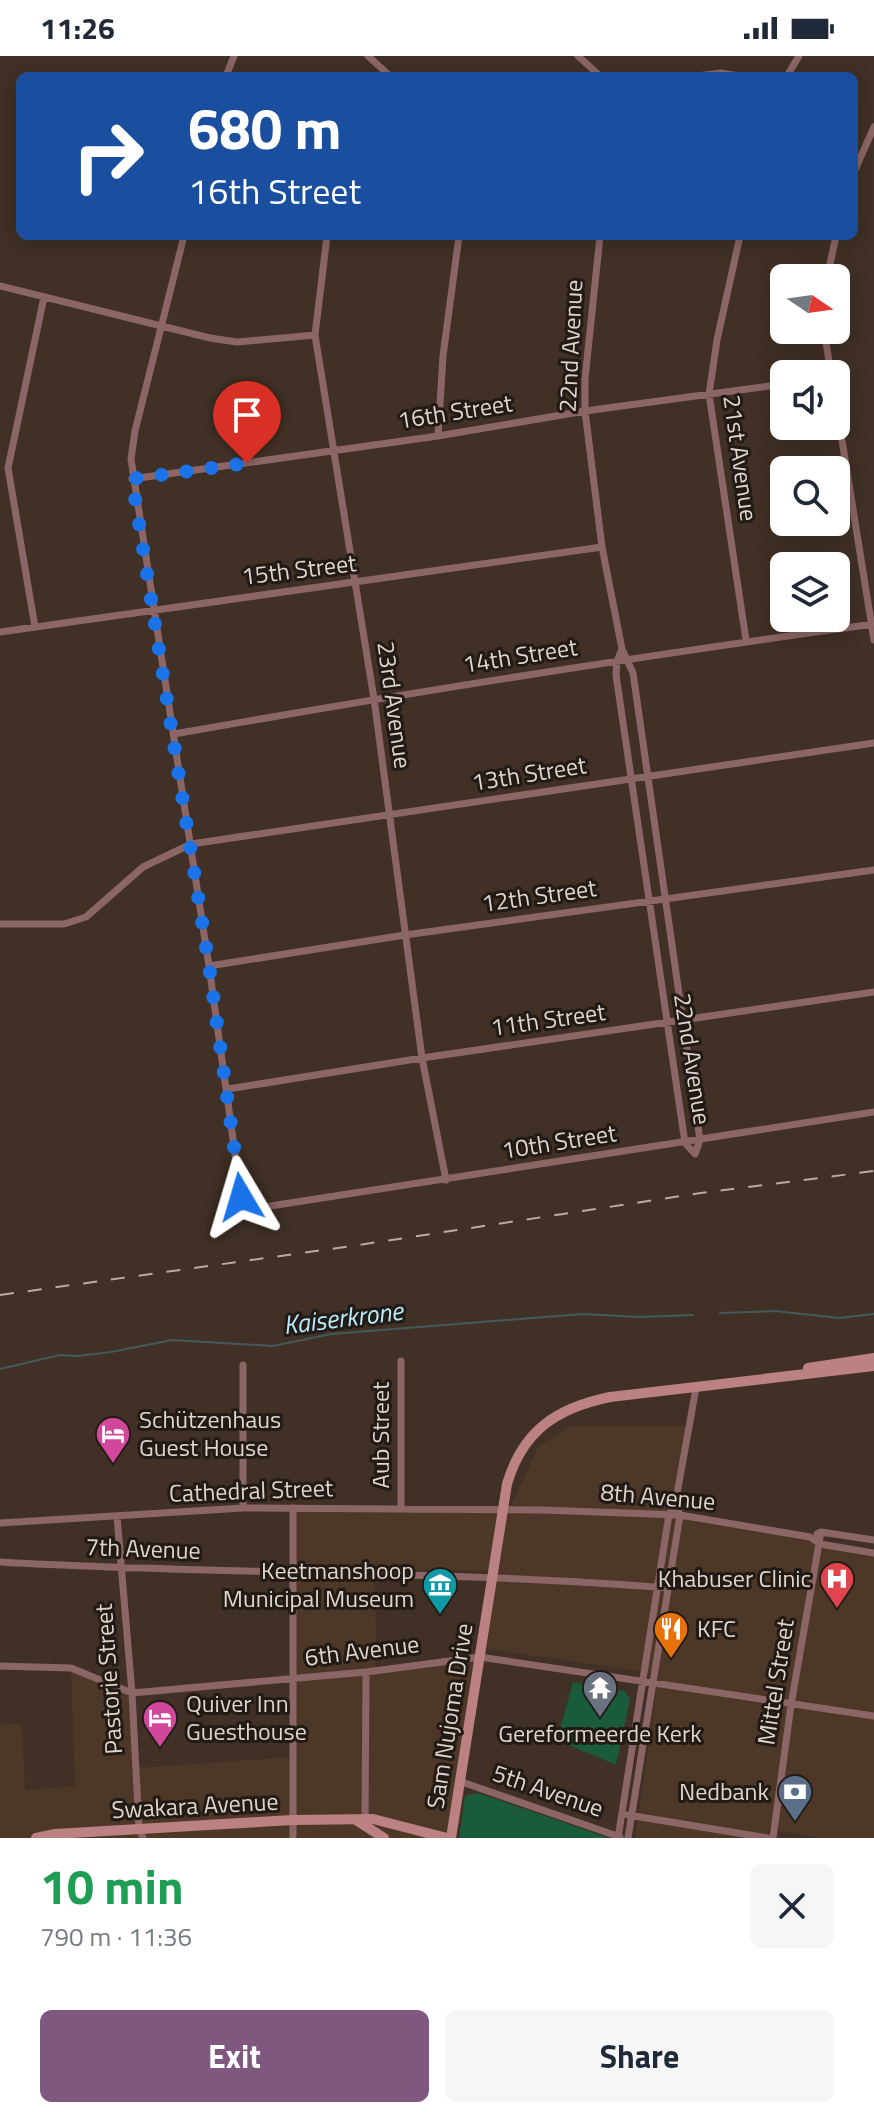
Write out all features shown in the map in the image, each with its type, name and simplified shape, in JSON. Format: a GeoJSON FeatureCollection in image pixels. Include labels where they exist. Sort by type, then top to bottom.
{"type":"FeatureCollection","features":[{"type":"Feature","properties":{"kind":"main road","name":"Sam Nujoma Drive"},"geometry":{"type":"LineString","coordinates":[[732,1383],[874,1358]]}},
{"type":"Feature","properties":{"kind":"main road","name":"Sam Nujoma Drive"},"geometry":{"type":"LineString","coordinates":[[449,1838],[507,1484],[517,1457],[534,1434],[548,1420],[579,1404],[610,1397],[874,1366]]}},
{"type":"Feature","properties":{"kind":"main road","name":"Swakara Avenue"},"geometry":{"type":"LineString","coordinates":[[36,1838],[55,1834],[141,1833],[292,1820],[362,1822],[373,1819],[449,1838]]}},
{"type":"Feature","properties":{"kind":"main road","name":"Swakara Avenue"},"geometry":{"type":"LineString","coordinates":[[362,1822],[384,1838]]}},
{"type":"Feature","properties":{"kind":"street"},"geometry":{"type":"LineString","coordinates":[[368,56],[384,72]]}},
{"type":"Feature","properties":{"kind":"street"},"geometry":{"type":"LineString","coordinates":[[578,56],[596,72]]}},
{"type":"Feature","properties":{"kind":"street"},"geometry":{"type":"LineString","coordinates":[[858,163],[874,127]]}},
{"type":"Feature","properties":{"kind":"street"},"geometry":{"type":"LineString","coordinates":[[183,240],[135,431],[132,479],[228,1089]]}},
{"type":"Feature","properties":{"kind":"street","name":"23rd Avenue"},"geometry":{"type":"LineString","coordinates":[[327,240],[315,335],[374,699],[422,1058],[446,1180]]}},
{"type":"Feature","properties":{"kind":"street"},"geometry":{"type":"LineString","coordinates":[[438,436],[443,356],[458,240]]}},
{"type":"Feature","properties":{"kind":"street","name":"22nd Avenue"},"geometry":{"type":"LineString","coordinates":[[600,240],[585,379],[585,411],[602,547],[622,649],[633,673],[700,1140],[695,1154],[685,1143],[665,1024],[616,675],[622,649]]}},
{"type":"Feature","properties":{"kind":"street","name":"21st Avenue"},"geometry":{"type":"LineString","coordinates":[[739,240],[717,340],[709,394],[746,640]]}},
{"type":"Feature","properties":{"kind":"street"},"geometry":{"type":"LineString","coordinates":[[830,264],[835,240]]}},
{"type":"Feature","properties":{"kind":"street"},"geometry":{"type":"LineString","coordinates":[[0,286],[237,342],[315,335]]}},
{"type":"Feature","properties":{"kind":"street"},"geometry":{"type":"LineString","coordinates":[[35,627],[8,468],[44,297]]}},
{"type":"Feature","properties":{"kind":"street","name":"16th Street"},"geometry":{"type":"LineString","coordinates":[[132,479],[770,386]]}},
{"type":"Feature","properties":{"kind":"street"},"geometry":{"type":"LineString","coordinates":[[842,440],[874,640]]}},
{"type":"Feature","properties":{"kind":"street","name":"15th Street"},"geometry":{"type":"LineString","coordinates":[[0,632],[602,547]]}},
{"type":"Feature","properties":{"kind":"street","name":"14th Street"},"geometry":{"type":"LineString","coordinates":[[174,734],[746,640],[872,624]]}},
{"type":"Feature","properties":{"kind":"street","name":"13th Street"},"geometry":{"type":"LineString","coordinates":[[0,924],[64,924],[86,917],[143,867],[191,844],[874,743]]}},
{"type":"Feature","properties":{"kind":"street","name":"12th Street"},"geometry":{"type":"LineString","coordinates":[[209,966],[405,935],[874,870]]}},
{"type":"Feature","properties":{"kind":"street","name":"11th Street"},"geometry":{"type":"LineString","coordinates":[[228,1089],[874,992]]}},
{"type":"Feature","properties":{"kind":"street","name":"10th Street"},"geometry":{"type":"LineString","coordinates":[[228,1089],[241,1197],[249,1207],[446,1180],[874,1112]]}},
{"type":"Feature","properties":{"kind":"street","name":"Aub Street"},"geometry":{"type":"LineString","coordinates":[[401,1361],[401,1509]]}},
{"type":"Feature","properties":{"kind":"street"},"geometry":{"type":"LineString","coordinates":[[243,1365],[243,1508]]}},
{"type":"Feature","properties":{"kind":"street"},"geometry":{"type":"LineString","coordinates":[[622,1838],[622,1814],[669,1514],[675,1505],[696,1388]]}},
{"type":"Feature","properties":{"kind":"street"},"geometry":{"type":"LineString","coordinates":[[622,1838],[632,1816],[680,1515],[675,1505]]}},
{"type":"Feature","properties":{"kind":"street","name":"Cathedral Street"},"geometry":{"type":"LineString","coordinates":[[0,1523],[243,1508],[503,1510]]}},
{"type":"Feature","properties":{"kind":"street"},"geometry":{"type":"LineString","coordinates":[[293,1508],[293,1838]]}},
{"type":"Feature","properties":{"kind":"street","name":"8th Avenue"},"geometry":{"type":"LineString","coordinates":[[503,1510],[680,1515],[810,1537],[820,1544],[874,1553]]}},
{"type":"Feature","properties":{"kind":"street","name":"Pastorie Street"},"geometry":{"type":"LineString","coordinates":[[117,1516],[141,1833]]}},
{"type":"Feature","properties":{"kind":"street"},"geometry":{"type":"LineString","coordinates":[[810,1537],[821,1532],[874,1540]]}},
{"type":"Feature","properties":{"kind":"street","name":"Mittel Street"},"geometry":{"type":"LineString","coordinates":[[770,1838],[821,1532]]}},
{"type":"Feature","properties":{"kind":"street","name":"7th Avenue"},"geometry":{"type":"LineString","coordinates":[[0,1562],[121,1569],[492,1577],[668,1588]]}},
{"type":"Feature","properties":{"kind":"street","name":"6th Avenue"},"geometry":{"type":"LineString","coordinates":[[0,1666],[71,1668],[132,1693],[291,1680],[480,1657],[874,1716]]}},
{"type":"Feature","properties":{"kind":"street"},"geometry":{"type":"LineString","coordinates":[[362,1822],[366,1672]]}},
{"type":"Feature","properties":{"kind":"street","name":"5th Avenue"},"geometry":{"type":"LineString","coordinates":[[459,1781],[622,1838]]}},
{"type":"Feature","properties":{"kind":"street","name":"5th Avenue"},"geometry":{"type":"LineString","coordinates":[[622,1814],[770,1838]]}},
{"type":"Feature","properties":{"kind":"shaded area"},"geometry":{"type":"Polygon","coordinates":[[[570,1426],[689,1426],[670,1513],[810,1537],[820,1544],[874,1553],[874,1838],[821,1838],[769,1829],[768,1838],[635,1838],[659,1674],[487,1649],[497,1571],[375,1569],[376,1671],[480,1657],[451,1838],[0,1838],[0,1723],[22,1725],[25,1790],[75,1786],[71,1668],[132,1693],[136,1768],[291,1757],[293,1508],[509,1510],[539,1446],[570,1426]]]}},
{"type":"Feature","properties":{"kind":"green space"},"geometry":{"type":"Polygon","coordinates":[[[573,1682],[624,1691],[630,1699],[616,1765],[557,1740],[573,1682]]]}},
{"type":"Feature","properties":{"kind":"green space"},"geometry":{"type":"Polygon","coordinates":[[[477,1793],[609,1838],[459,1838],[465,1796],[477,1793]]]}},
{"type":"Feature","properties":{"kind":"waterway","name":"Kaiserkrone"},"geometry":{"type":"LineString","coordinates":[[720,1313],[775,1311],[839,1318],[874,1314]]}},
{"type":"Feature","properties":{"kind":"waterway","name":"Kaiserkrone"},"geometry":{"type":"LineString","coordinates":[[0,1369],[60,1355],[111,1352],[172,1340],[273,1346],[331,1334],[583,1314],[639,1317],[693,1315]]}},
{"type":"Feature","properties":{"kind":"railway"},"geometry":{"type":"LineString","coordinates":[[0,1295],[701,1193],[874,1171]]}},
{"type":"Feature","properties":{"kind":"place","name":"Schützenhaus Guest House"},"geometry":{"type":"Point","coordinates":[113,1465]}},
{"type":"Feature","properties":{"kind":"place","name":"Khabuser Clinic"},"geometry":{"type":"Point","coordinates":[837,1610]}},
{"type":"Feature","properties":{"kind":"place","name":"Keetmanshoop Municipal Museum"},"geometry":{"type":"Point","coordinates":[440,1616]}},
{"type":"Feature","properties":{"kind":"place","name":"KFC"},"geometry":{"type":"Point","coordinates":[671,1660]}},
{"type":"Feature","properties":{"kind":"place","name":"Gereformeerde Kerk"},"geometry":{"type":"Point","coordinates":[600,1719]}},
{"type":"Feature","properties":{"kind":"place","name":"Quiver Inn Guesthouse"},"geometry":{"type":"Point","coordinates":[160,1749]}},
{"type":"Feature","properties":{"kind":"place","name":"Nedbank"},"geometry":{"type":"Point","coordinates":[795,1823]}},
{"type":"Feature","properties":{"kind":"route"},"geometry":{"type":"LineString","coordinates":[[241,1197],[228,1089],[132,479],[247,463]]}}]}
